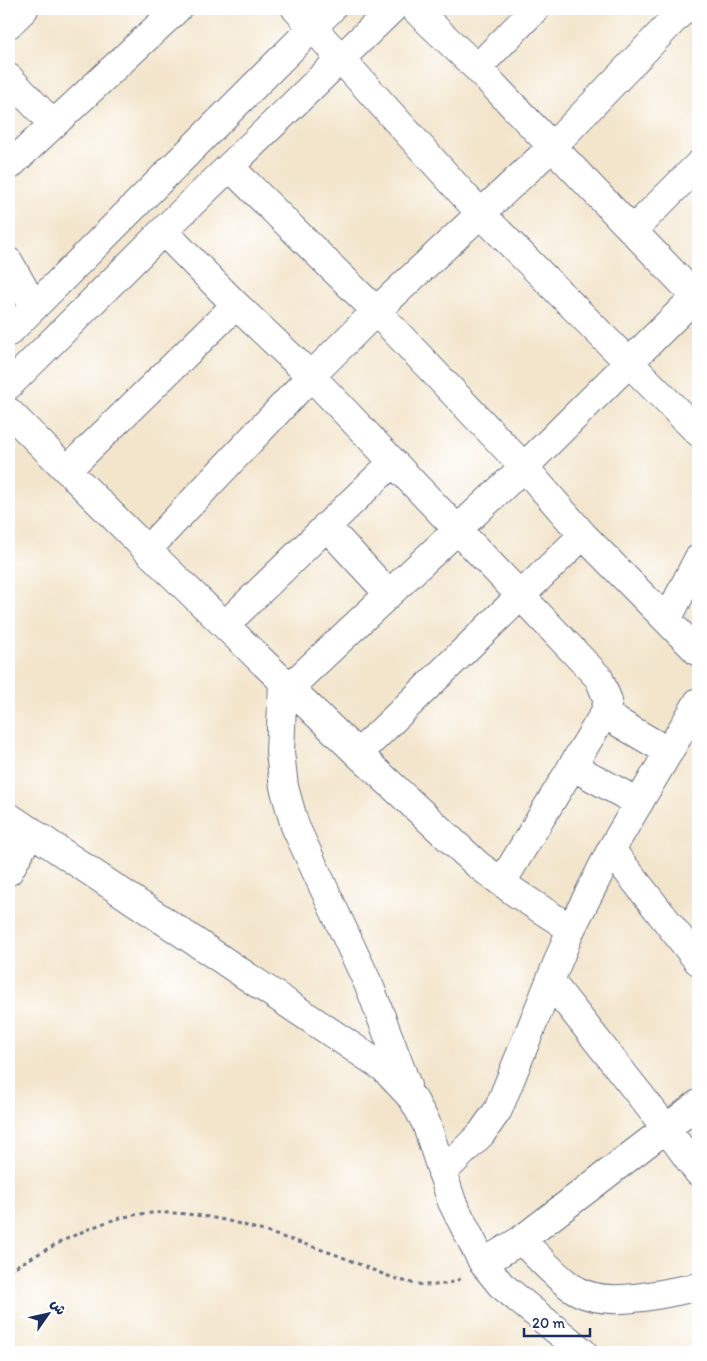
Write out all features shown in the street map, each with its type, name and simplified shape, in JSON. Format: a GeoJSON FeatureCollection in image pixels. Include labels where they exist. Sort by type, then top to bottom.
{"type":"FeatureCollection","features":[{"type":"Feature","properties":{"kind":"street"},"geometry":{"type":"LineString","coordinates":[[9,24],[24,9]]}},
{"type":"Feature","properties":{"kind":"street"},"geometry":{"type":"LineString","coordinates":[[9,166],[52,123],[178,9]]}},
{"type":"Feature","properties":{"kind":"street"},"geometry":{"type":"LineString","coordinates":[[9,332],[304,18],[331,9]]}},
{"type":"Feature","properties":{"kind":"street"},"geometry":{"type":"LineString","coordinates":[[9,385],[163,231],[392,9]]}},
{"type":"Feature","properties":{"kind":"street"},"geometry":{"type":"LineString","coordinates":[[415,9],[477,68],[697,297],[524,467],[388,593],[286,683],[280,752],[284,787],[295,826],[371,990],[413,1099],[426,1123],[452,1202],[483,1263],[501,1285],[583,1352]]}},
{"type":"Feature","properties":{"kind":"street"},"geometry":{"type":"LineString","coordinates":[[477,68],[535,9]]}},
{"type":"Feature","properties":{"kind":"street"},"geometry":{"type":"LineString","coordinates":[[146,550],[311,376],[376,311],[552,147],[684,9]]}},
{"type":"Feature","properties":{"kind":"street"},"geometry":{"type":"LineString","coordinates":[[304,18],[481,214],[698,432]]}},
{"type":"Feature","properties":{"kind":"street"},"geometry":{"type":"LineString","coordinates":[[9,78],[52,123]]}},
{"type":"Feature","properties":{"kind":"street"},"geometry":{"type":"LineString","coordinates":[[633,230],[698,165]]}},
{"type":"Feature","properties":{"kind":"street"},"geometry":{"type":"LineString","coordinates":[[230,167],[376,311],[524,467],[583,535],[698,652]]}},
{"type":"Feature","properties":{"kind":"street"},"geometry":{"type":"LineString","coordinates":[[163,231],[236,305],[311,376],[599,678],[608,701],[604,714],[502,882]]}},
{"type":"Feature","properties":{"kind":"street"},"geometry":{"type":"LineString","coordinates":[[9,262],[34,307]]}},
{"type":"Feature","properties":{"kind":"street"},"geometry":{"type":"LineString","coordinates":[[68,470],[236,305]]}},
{"type":"Feature","properties":{"kind":"street"},"geometry":{"type":"LineString","coordinates":[[9,412],[146,550],[358,754],[478,864],[571,929]]}},
{"type":"Feature","properties":{"kind":"street"},"geometry":{"type":"LineString","coordinates":[[225,625],[393,462]]}},
{"type":"Feature","properties":{"kind":"street"},"geometry":{"type":"LineString","coordinates":[[326,526],[388,593]]}},
{"type":"Feature","properties":{"kind":"street"},"geometry":{"type":"LineString","coordinates":[[358,754],[583,535]]}},
{"type":"Feature","properties":{"kind":"street"},"geometry":{"type":"LineString","coordinates":[[667,620],[698,559]]}},
{"type":"Feature","properties":{"kind":"street"},"geometry":{"type":"LineString","coordinates":[[442,1173],[481,1134],[498,1110],[571,929],[611,850],[698,702]]}},
{"type":"Feature","properties":{"kind":"street"},"geometry":{"type":"LineString","coordinates":[[604,714],[669,752]]}},
{"type":"Feature","properties":{"kind":"street"},"geometry":{"type":"LineString","coordinates":[[572,766],[639,803]]}},
{"type":"Feature","properties":{"kind":"street"},"geometry":{"type":"LineString","coordinates":[[9,871],[20,824],[384,1068],[413,1099]]}},
{"type":"Feature","properties":{"kind":"street"},"geometry":{"type":"LineString","coordinates":[[611,850],[696,954]]}},
{"type":"Feature","properties":{"kind":"street"},"geometry":{"type":"LineString","coordinates":[[550,981],[666,1128],[698,1172]]}},
{"type":"Feature","properties":{"kind":"street"},"geometry":{"type":"LineString","coordinates":[[483,1263],[521,1240],[698,1104]]}},
{"type":"Feature","properties":{"kind":"street"},"geometry":{"type":"LineString","coordinates":[[521,1240],[572,1287],[588,1296],[609,1300],[698,1287]]}},
{"type":"Feature","properties":{"kind":"path"},"geometry":{"type":"LineString","coordinates":[[9,1270],[91,1229],[134,1215],[188,1214],[244,1225],[335,1255],[399,1280],[435,1285],[462,1279],[483,1263]]}}]}
